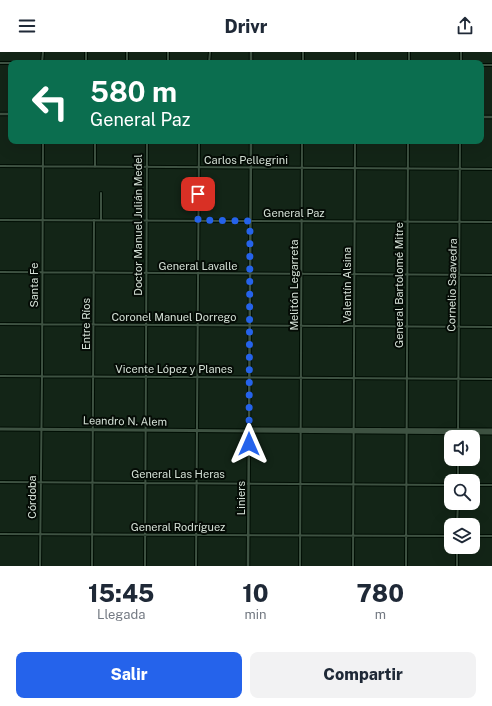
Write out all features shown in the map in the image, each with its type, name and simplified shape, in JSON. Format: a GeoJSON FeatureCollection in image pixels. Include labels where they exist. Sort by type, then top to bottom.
{"type":"FeatureCollection","features":[{"type":"Feature","properties":{"kind":"main road","name":"Leandro N. Alem"},"geometry":{"type":"LineString","coordinates":[[0,429],[41,428],[197,431],[252,429],[444,432]]}},
{"type":"Feature","properties":{"kind":"main road","name":"Leandro N. Alem"},"geometry":{"type":"LineString","coordinates":[[480,431],[492,430]]}},
{"type":"Feature","properties":{"kind":"main road","name":"Leandro N. Alem"},"geometry":{"type":"LineString","coordinates":[[480,433],[492,433]]}},
{"type":"Feature","properties":{"kind":"street","name":"Santa Fe"},"geometry":{"type":"LineString","coordinates":[[41,428],[43,144]]}},
{"type":"Feature","properties":{"kind":"street"},"geometry":{"type":"LineString","coordinates":[[95,144],[95,167]]}},
{"type":"Feature","properties":{"kind":"street","name":"Doctor Manuel Julián Medel"},"geometry":{"type":"LineString","coordinates":[[145,566],[144,482],[147,144]]}},
{"type":"Feature","properties":{"kind":"street"},"geometry":{"type":"LineString","coordinates":[[196,566],[199,144]]}},
{"type":"Feature","properties":{"kind":"street","name":"Liniers"},"geometry":{"type":"LineString","coordinates":[[248,566],[250,144]]}},
{"type":"Feature","properties":{"kind":"street","name":"Melitón Legarreta"},"geometry":{"type":"LineString","coordinates":[[300,566],[303,221],[302,144]]}},
{"type":"Feature","properties":{"kind":"street","name":"Valentín Alsina"},"geometry":{"type":"LineString","coordinates":[[353,566],[355,144]]}},
{"type":"Feature","properties":{"kind":"street","name":"General Bartolomé Mitre"},"geometry":{"type":"LineString","coordinates":[[406,566],[408,144]]}},
{"type":"Feature","properties":{"kind":"street","name":"Cornelio Saavedra"},"geometry":{"type":"LineString","coordinates":[[458,430],[460,144]]}},
{"type":"Feature","properties":{"kind":"street","name":"Carlos Pellegrini"},"geometry":{"type":"LineString","coordinates":[[0,166],[492,169]]}},
{"type":"Feature","properties":{"kind":"street"},"geometry":{"type":"LineString","coordinates":[[101,193],[101,220]]}},
{"type":"Feature","properties":{"kind":"street","name":"General Paz"},"geometry":{"type":"LineString","coordinates":[[0,220],[492,222]]}},
{"type":"Feature","properties":{"kind":"street","name":"Entre Ríos"},"geometry":{"type":"LineString","coordinates":[[92,566],[94,220]]}},
{"type":"Feature","properties":{"kind":"street","name":"General Lavalle"},"geometry":{"type":"LineString","coordinates":[[0,272],[492,275]]}},
{"type":"Feature","properties":{"kind":"street","name":"Coronel Manuel Dorrego"},"geometry":{"type":"LineString","coordinates":[[0,324],[492,327]]}},
{"type":"Feature","properties":{"kind":"street","name":"Vicente López y Planes"},"geometry":{"type":"LineString","coordinates":[[0,376],[492,379]]}},
{"type":"Feature","properties":{"kind":"street","name":"Córdoba"},"geometry":{"type":"LineString","coordinates":[[40,566],[41,428]]}},
{"type":"Feature","properties":{"kind":"street","name":"General Las Heras"},"geometry":{"type":"LineString","coordinates":[[0,482],[444,485]]}},
{"type":"Feature","properties":{"kind":"street"},"geometry":{"type":"LineString","coordinates":[[480,485],[492,485]]}},
{"type":"Feature","properties":{"kind":"street","name":"General Rodríguez"},"geometry":{"type":"LineString","coordinates":[[0,534],[444,536]]}},
{"type":"Feature","properties":{"kind":"street"},"geometry":{"type":"LineString","coordinates":[[480,536],[492,536]]}},
{"type":"Feature","properties":{"kind":"street"},"geometry":{"type":"LineString","coordinates":[[457,554],[457,566]]}},
{"type":"Feature","properties":{"kind":"route"},"geometry":{"type":"LineString","coordinates":[[198,194],[198,220],[250,221],[249,444]]}}]}
